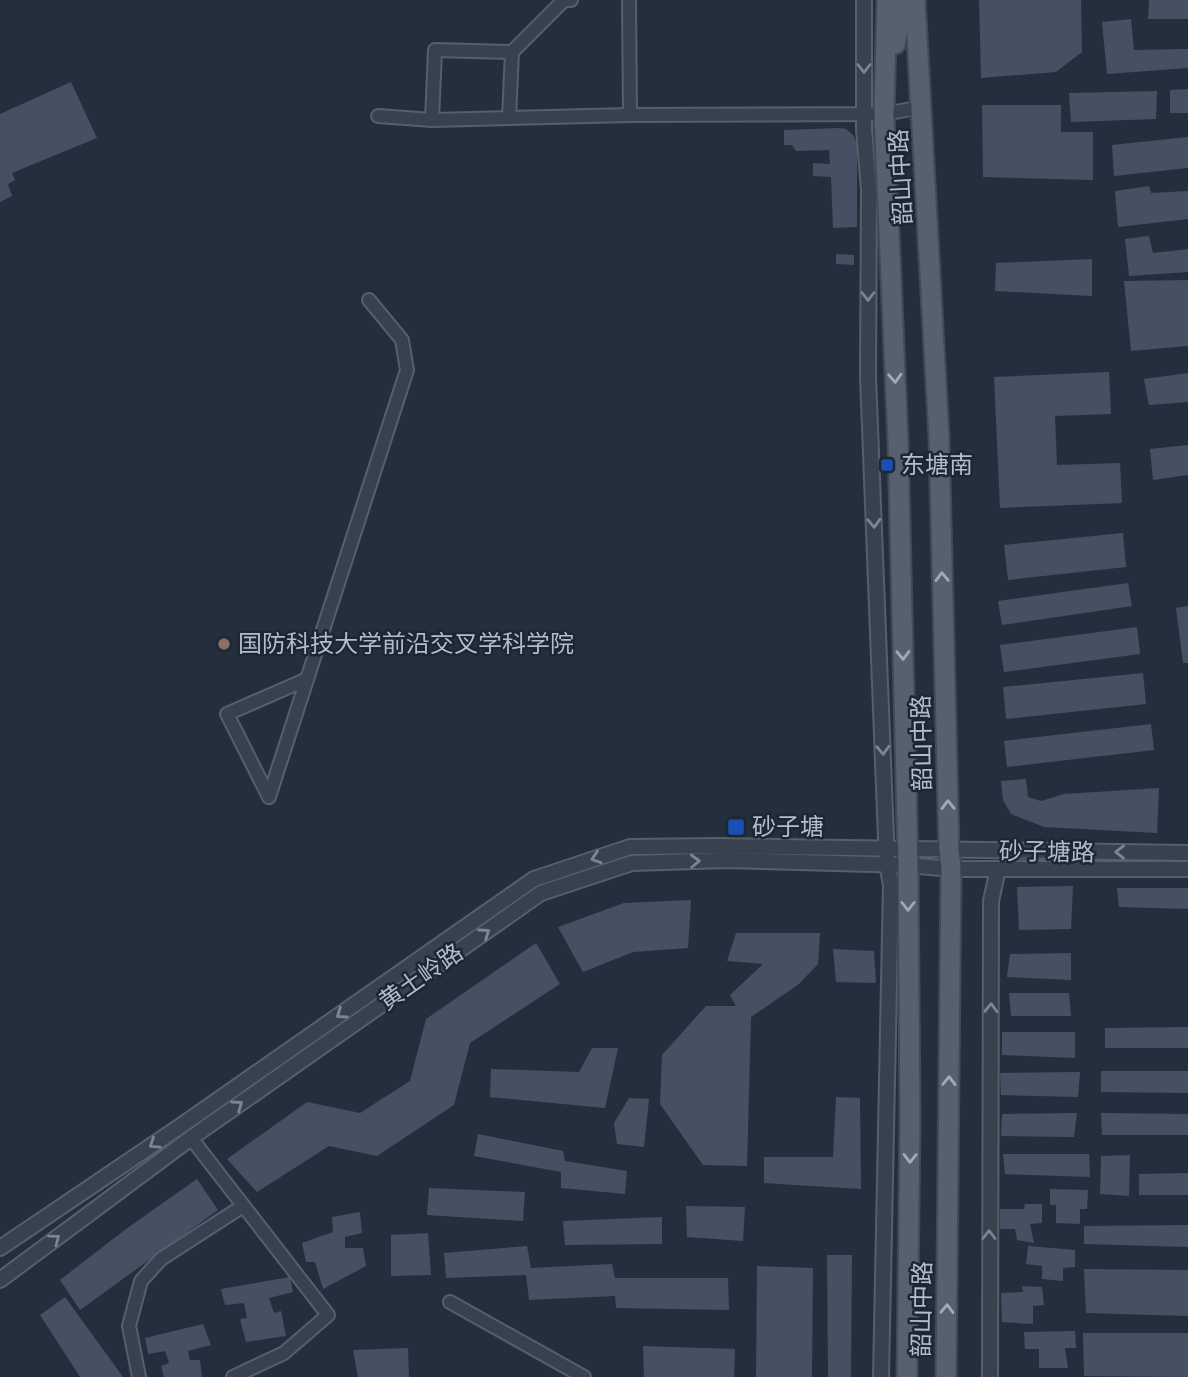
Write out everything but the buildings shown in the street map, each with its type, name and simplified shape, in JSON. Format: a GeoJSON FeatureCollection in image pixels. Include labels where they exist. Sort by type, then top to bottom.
{"type":"FeatureCollection","features":[{"type":"Feature","properties":{"kind":"main road","name":"韶山中路"},"geometry":{"type":"LineString","coordinates":[[887,0],[874,114],[898,443],[908,857],[910,1119],[907,1377]]}},
{"type":"Feature","properties":{"kind":"main road","name":"韶山中路"},"geometry":{"type":"LineString","coordinates":[[874,114],[903,0]]}},
{"type":"Feature","properties":{"kind":"main road","name":"韶山中路"},"geometry":{"type":"LineString","coordinates":[[915,0],[939,438],[950,859],[946,1377]]}},
{"type":"Feature","properties":{"kind":"main road","name":"韶山中路"},"geometry":{"type":"LineString","coordinates":[[922,107],[929,0]]}},
{"type":"Feature","properties":{"kind":"street"},"geometry":{"type":"LineString","coordinates":[[509,118],[512,52],[564,1],[571,0]]}},
{"type":"Feature","properties":{"kind":"street"},"geometry":{"type":"LineString","coordinates":[[629,0],[630,115]]}},
{"type":"Feature","properties":{"kind":"street"},"geometry":{"type":"LineString","coordinates":[[863,0],[874,114],[869,190],[868,376],[887,864],[891,885],[881,1377]]}},
{"type":"Feature","properties":{"kind":"street"},"geometry":{"type":"LineString","coordinates":[[432,120],[435,50],[512,52]]}},
{"type":"Feature","properties":{"kind":"street"},"geometry":{"type":"LineString","coordinates":[[378,116],[432,120],[630,115],[874,114],[922,107]]}},
{"type":"Feature","properties":{"kind":"street"},"geometry":{"type":"LineString","coordinates":[[307,679],[227,714],[269,797],[407,370],[402,340],[369,300]]}},
{"type":"Feature","properties":{"kind":"street","name":"黄土岭路"},"geometry":{"type":"LineString","coordinates":[[0,1248],[182,1125],[534,879],[630,847],[887,849],[908,857]]}},
{"type":"Feature","properties":{"kind":"street","name":"砂子塘路"},"geometry":{"type":"LineString","coordinates":[[908,857],[950,859],[1188,853]]}},
{"type":"Feature","properties":{"kind":"street","name":"黄土岭路"},"geometry":{"type":"LineString","coordinates":[[0,1280],[191,1138],[541,893],[632,863],[726,860],[887,864],[908,857]]}},
{"type":"Feature","properties":{"kind":"street","name":"砂子塘路"},"geometry":{"type":"LineString","coordinates":[[950,859],[999,869],[1188,869]]}},
{"type":"Feature","properties":{"kind":"street"},"geometry":{"type":"LineString","coordinates":[[990,1377],[991,901],[999,869]]}},
{"type":"Feature","properties":{"kind":"street"},"geometry":{"type":"LineString","coordinates":[[191,1138],[328,1315],[284,1353],[233,1377]]}},
{"type":"Feature","properties":{"kind":"street"},"geometry":{"type":"LineString","coordinates":[[139,1377],[128,1326],[141,1280],[161,1259],[243,1206]]}},
{"type":"Feature","properties":{"kind":"street"},"geometry":{"type":"LineString","coordinates":[[450,1302],[584,1377]]}},
{"type":"Feature","properties":{"kind":"place","name":"东塘南"},"geometry":{"type":"Point","coordinates":[887,465]}},
{"type":"Feature","properties":{"kind":"place","name":"国防科技大学前沿交叉学科学院"},"geometry":{"type":"Point","coordinates":[224,644]}},
{"type":"Feature","properties":{"kind":"place","name":"砂子塘"},"geometry":{"type":"Point","coordinates":[736,827]}}]}
